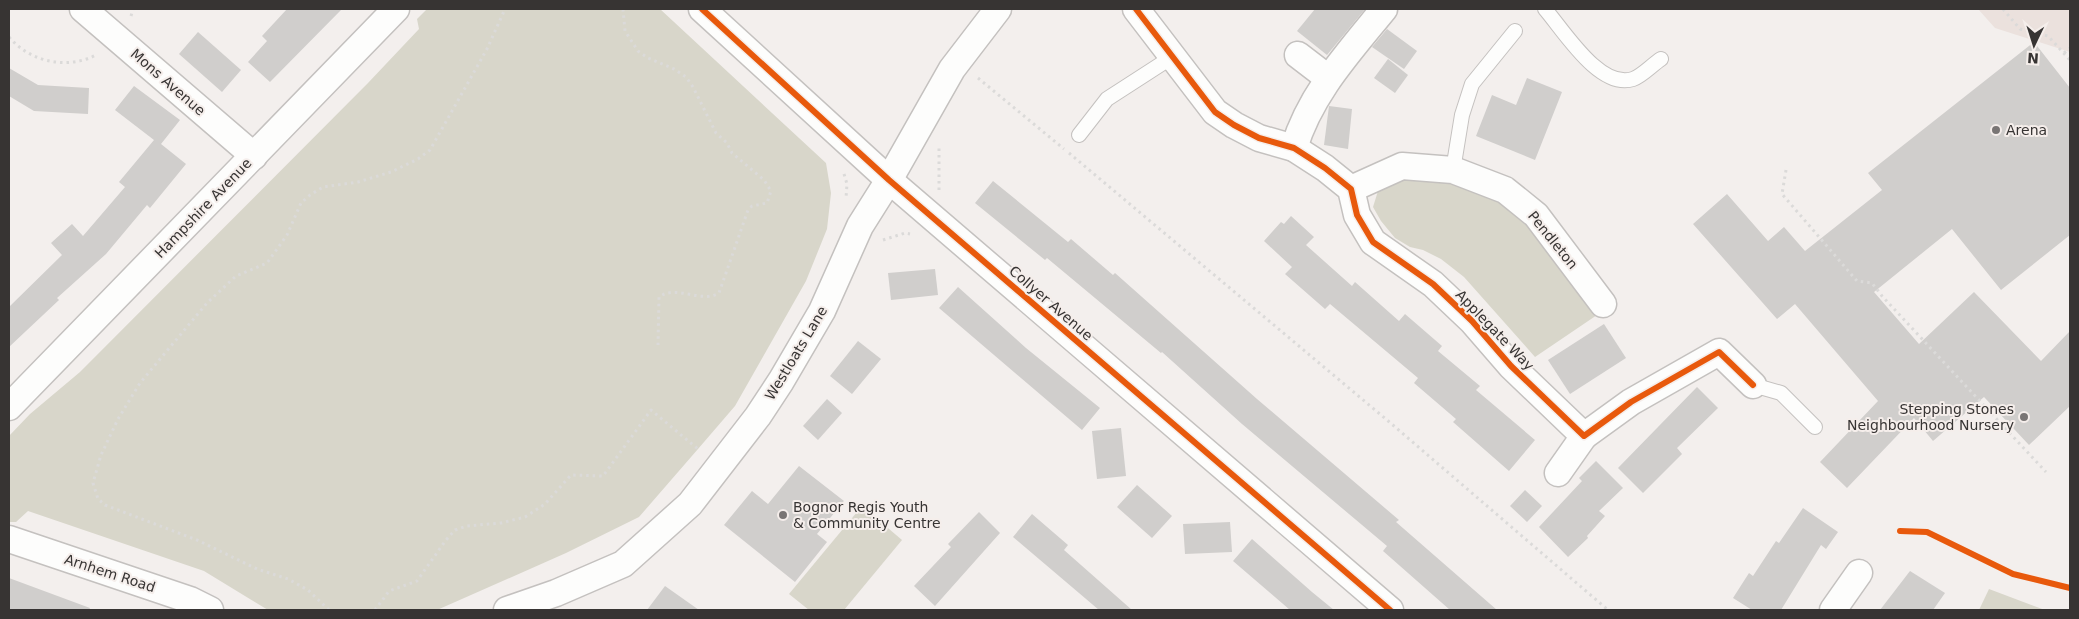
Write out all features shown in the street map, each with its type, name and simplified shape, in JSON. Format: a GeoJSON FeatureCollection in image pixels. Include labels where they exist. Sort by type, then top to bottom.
{"type":"FeatureCollection","features":[{"type":"Feature","properties":{"kind":"street","name":"Mons Avenue"},"geometry":{"type":"LineString","coordinates":[[83,9],[254,156]]}},
{"type":"Feature","properties":{"kind":"street","name":"Hampshire Avenue"},"geometry":{"type":"LineString","coordinates":[[14,393],[254,156],[396,9]]}},
{"type":"Feature","properties":{"kind":"street","name":"Collyer Avenue"},"geometry":{"type":"LineString","coordinates":[[702,9],[890,180],[1390,610]]}},
{"type":"Feature","properties":{"kind":"street","name":"Westloats Lane"},"geometry":{"type":"LineString","coordinates":[[507,610],[556,593],[623,564],[690,504],[758,416],[781,382],[822,311],[860,226],[890,180],[952,69],[998,9]]}},
{"type":"Feature","properties":{"kind":"street"},"geometry":{"type":"LineString","coordinates":[[1136,9],[1215,112],[1234,125],[1259,138],[1294,148],[1325,168],[1351,189]]}},
{"type":"Feature","properties":{"kind":"street"},"geometry":{"type":"LineString","coordinates":[[1294,148],[1299,132],[1328,78],[1384,9]]}},
{"type":"Feature","properties":{"kind":"street"},"geometry":{"type":"LineString","coordinates":[[1298,56],[1328,78]]}},
{"type":"Feature","properties":{"kind":"street","name":"Pendleton"},"geometry":{"type":"LineString","coordinates":[[1351,189],[1402,166],[1453,170],[1505,190],[1536,215],[1603,304]]}},
{"type":"Feature","properties":{"kind":"street","name":"Applegate Way"},"geometry":{"type":"LineString","coordinates":[[1351,189],[1357,215],[1373,242],[1433,284],[1472,321],[1511,366],[1584,436]]}},
{"type":"Feature","properties":{"kind":"street"},"geometry":{"type":"LineString","coordinates":[[1558,473],[1584,436],[1630,402],[1719,352],[1753,385]]}},
{"type":"Feature","properties":{"kind":"street","name":"Arnhem Road"},"geometry":{"type":"LineString","coordinates":[[9,539],[190,600],[210,610]]}},
{"type":"Feature","properties":{"kind":"street"},"geometry":{"type":"LineString","coordinates":[[1833,610],[1859,573]]}},
{"type":"Feature","properties":{"kind":"lane"},"geometry":{"type":"LineString","coordinates":[[1545,9],[1597,70],[1616,80],[1634,79],[1661,58]]}},
{"type":"Feature","properties":{"kind":"lane"},"geometry":{"type":"LineString","coordinates":[[1453,170],[1462,115],[1472,84],[1515,31]]}},
{"type":"Feature","properties":{"kind":"lane"},"geometry":{"type":"LineString","coordinates":[[1079,135],[1107,99],[1172,57]]}},
{"type":"Feature","properties":{"kind":"lane"},"geometry":{"type":"LineString","coordinates":[[1753,385],[1781,393],[1815,427]]}},
{"type":"Feature","properties":{"kind":"path"},"geometry":{"type":"LineString","coordinates":[[329,610],[308,590],[288,579],[257,569],[197,540],[105,505],[98,499],[92,483],[101,455],[118,419],[140,383],[220,290],[236,276],[267,263],[279,250],[301,203],[323,188],[358,182],[391,172],[418,159],[430,150],[487,49],[505,9]]}},
{"type":"Feature","properties":{"kind":"path"},"geometry":{"type":"LineString","coordinates":[[622,9],[625,31],[638,51],[686,77],[716,132],[727,143],[732,153],[764,180],[771,192],[767,203],[752,206],[748,210],[719,293],[711,296],[668,293],[659,297],[658,346]]}},
{"type":"Feature","properties":{"kind":"path"},"geometry":{"type":"LineString","coordinates":[[2003,9],[2020,28],[2048,36],[2070,60]]}},
{"type":"Feature","properties":{"kind":"path"},"geometry":{"type":"LineString","coordinates":[[9,37],[26,52],[45,61],[66,63],[87,60],[100,53]]}},
{"type":"Feature","properties":{"kind":"path"},"geometry":{"type":"LineString","coordinates":[[2064,53],[2070,48]]}},
{"type":"Feature","properties":{"kind":"path"},"geometry":{"type":"LineString","coordinates":[[976,76],[1356,395],[1608,610]]}},
{"type":"Feature","properties":{"kind":"path"},"geometry":{"type":"LineString","coordinates":[[939,138],[939,192]]}},
{"type":"Feature","properties":{"kind":"path"},"geometry":{"type":"LineString","coordinates":[[1786,170],[1782,194],[1857,281],[1872,283],[2046,472]]}},
{"type":"Feature","properties":{"kind":"path"},"geometry":{"type":"LineString","coordinates":[[843,171],[847,184],[845,206]]}},
{"type":"Feature","properties":{"kind":"path"},"geometry":{"type":"LineString","coordinates":[[878,242],[905,233],[912,234]]}},
{"type":"Feature","properties":{"kind":"path"},"geometry":{"type":"LineString","coordinates":[[375,610],[389,591],[417,581],[455,530],[467,526],[501,523],[525,517],[545,504],[570,475],[603,476],[651,410],[698,449]]}},
{"type":"Feature","properties":{"kind":"shaded area"},"geometry":{"type":"Polygon","coordinates":[[[427,9],[660,9],[826,163],[831,193],[827,229],[806,281],[735,406],[639,517],[566,553],[437,610],[268,610],[204,571],[28,511],[16,522],[9,522],[9,436],[30,414],[80,372],[368,83],[419,29],[417,19],[427,9]]]}},
{"type":"Feature","properties":{"kind":"shaded area"},"geometry":{"type":"Polygon","coordinates":[[[1978,9],[2070,9],[2070,52],[1995,28],[1978,9]]]}},
{"type":"Feature","properties":{"kind":"shaded area"},"geometry":{"type":"Polygon","coordinates":[[[1404,177],[1459,184],[1491,194],[1505,203],[1520,215],[1548,248],[1597,315],[1535,357],[1464,277],[1441,259],[1423,250],[1410,247],[1395,238],[1381,221],[1373,207],[1378,191],[1404,177]]]}},
{"type":"Feature","properties":{"kind":"shaded area"},"geometry":{"type":"Polygon","coordinates":[[[862,506],[902,540],[844,610],[809,610],[789,594],[862,506]]]}},
{"type":"Feature","properties":{"kind":"shaded area"},"geometry":{"type":"Polygon","coordinates":[[[1989,589],[2045,610],[1979,610],[1989,589]]]}},
{"type":"Feature","properties":{"kind":"building"},"geometry":{"type":"Polygon","coordinates":[[[287,9],[342,9],[270,82],[248,62],[267,41],[262,36],[287,9]]]}},
{"type":"Feature","properties":{"kind":"building"},"geometry":{"type":"Polygon","coordinates":[[[1315,9],[1365,9],[1327,55],[1297,31],[1315,9]]]}},
{"type":"Feature","properties":{"kind":"building"},"geometry":{"type":"Polygon","coordinates":[[[1387,29],[1417,51],[1404,69],[1372,47],[1387,29]]]}},
{"type":"Feature","properties":{"kind":"building"},"geometry":{"type":"Polygon","coordinates":[[[198,32],[241,70],[222,92],[179,54],[198,32]]]}},
{"type":"Feature","properties":{"kind":"building"},"geometry":{"type":"Polygon","coordinates":[[[2034,42],[2070,88],[2070,235],[2001,290],[1952,229],[1874,292],[1919,344],[1974,292],[2041,361],[2070,331],[2070,406],[2029,445],[1984,397],[1933,441],[1914,418],[1847,488],[1820,462],[1878,401],[1795,304],[1777,319],[1693,224],[1727,194],[1768,241],[1784,227],[1805,251],[1882,190],[1868,173],[2034,42]]]}},
{"type":"Feature","properties":{"kind":"building"},"geometry":{"type":"Polygon","coordinates":[[[1388,59],[1408,75],[1395,93],[1374,78],[1388,59]]]}},
{"type":"Feature","properties":{"kind":"building"},"geometry":{"type":"Polygon","coordinates":[[[9,68],[38,85],[89,88],[88,114],[34,111],[9,96],[9,68]]]}},
{"type":"Feature","properties":{"kind":"building"},"geometry":{"type":"Polygon","coordinates":[[[1527,78],[1562,92],[1535,160],[1476,136],[1492,95],[1516,105],[1527,78]]]}},
{"type":"Feature","properties":{"kind":"building"},"geometry":{"type":"Polygon","coordinates":[[[134,86],[180,120],[161,144],[186,164],[150,208],[147,205],[106,254],[57,298],[59,300],[9,347],[9,307],[62,255],[51,243],[72,224],[83,236],[125,187],[119,182],[154,140],[115,110],[134,86]]]}},
{"type":"Feature","properties":{"kind":"building"},"geometry":{"type":"Polygon","coordinates":[[[1329,106],[1352,109],[1348,149],[1324,145],[1329,106]]]}},
{"type":"Feature","properties":{"kind":"building"},"geometry":{"type":"Polygon","coordinates":[[[993,181],[1068,242],[1071,239],[1113,275],[1115,273],[1257,399],[1399,520],[1396,522],[1497,610],[1450,610],[1383,551],[1387,546],[1242,424],[1162,352],[1047,258],[1045,260],[975,203],[993,181]]]}},
{"type":"Feature","properties":{"kind":"building"},"geometry":{"type":"Polygon","coordinates":[[[1291,216],[1314,237],[1306,245],[1352,286],[1355,282],[1399,321],[1405,314],[1442,346],[1438,351],[1480,386],[1476,390],[1535,440],[1509,471],[1453,422],[1456,419],[1414,383],[1418,378],[1330,304],[1325,309],[1285,274],[1292,267],[1264,241],[1281,222],[1284,224],[1291,216]]]}},
{"type":"Feature","properties":{"kind":"building"},"geometry":{"type":"Polygon","coordinates":[[[935,269],[938,295],[891,300],[888,273],[935,269]]]}},
{"type":"Feature","properties":{"kind":"building"},"geometry":{"type":"Polygon","coordinates":[[[958,287],[1026,348],[1100,408],[1082,430],[939,308],[958,287]]]}},
{"type":"Feature","properties":{"kind":"building"},"geometry":{"type":"Polygon","coordinates":[[[1604,324],[1626,358],[1570,394],[1548,360],[1604,324]]]}},
{"type":"Feature","properties":{"kind":"building"},"geometry":{"type":"Polygon","coordinates":[[[858,341],[881,359],[852,394],[830,376],[858,341]]]}},
{"type":"Feature","properties":{"kind":"building"},"geometry":{"type":"Polygon","coordinates":[[[1697,387],[1718,408],[1677,448],[1682,454],[1643,493],[1618,468],[1697,387]]]}},
{"type":"Feature","properties":{"kind":"building"},"geometry":{"type":"Polygon","coordinates":[[[827,399],[842,413],[818,440],[803,426],[827,399]]]}},
{"type":"Feature","properties":{"kind":"building"},"geometry":{"type":"Polygon","coordinates":[[[1121,428],[1126,476],[1097,479],[1092,431],[1121,428]]]}},
{"type":"Feature","properties":{"kind":"building"},"geometry":{"type":"Polygon","coordinates":[[[1596,461],[1623,488],[1599,511],[1605,516],[1587,536],[1588,538],[1568,557],[1539,527],[1582,481],[1579,478],[1596,461]]]}},
{"type":"Feature","properties":{"kind":"building","name":"Bognor Regis Youth & Community Centre"},"geometry":{"type":"Polygon","coordinates":[[[799,466],[844,501],[817,534],[827,542],[795,582],[724,525],[752,491],[768,504],[799,466]]]}},
{"type":"Feature","properties":{"kind":"building"},"geometry":{"type":"Polygon","coordinates":[[[1137,485],[1172,516],[1152,538],[1117,507],[1137,485]]]}},
{"type":"Feature","properties":{"kind":"building"},"geometry":{"type":"Polygon","coordinates":[[[1525,490],[1542,506],[1527,522],[1510,506],[1525,490]]]}},
{"type":"Feature","properties":{"kind":"building"},"geometry":{"type":"Polygon","coordinates":[[[1803,508],[1838,532],[1826,549],[1821,545],[1781,610],[1752,610],[1733,598],[1749,573],[1753,576],[1776,541],[1779,543],[1803,508]]]}},
{"type":"Feature","properties":{"kind":"building"},"geometry":{"type":"Polygon","coordinates":[[[979,512],[1000,533],[935,606],[914,586],[951,547],[948,544],[979,512]]]}},
{"type":"Feature","properties":{"kind":"building"},"geometry":{"type":"Polygon","coordinates":[[[1032,514],[1068,545],[1064,550],[1132,610],[1099,610],[1013,537],[1032,514]]]}},
{"type":"Feature","properties":{"kind":"building"},"geometry":{"type":"Polygon","coordinates":[[[1230,522],[1232,552],[1185,554],[1183,524],[1230,522]]]}},
{"type":"Feature","properties":{"kind":"building"},"geometry":{"type":"Polygon","coordinates":[[[1252,539],[1334,610],[1290,610],[1233,561],[1252,539]]]}},
{"type":"Feature","properties":{"kind":"building"},"geometry":{"type":"Polygon","coordinates":[[[1910,571],[1945,593],[1933,610],[1880,610],[1910,571]]]}},
{"type":"Feature","properties":{"kind":"building"},"geometry":{"type":"Polygon","coordinates":[[[9,578],[90,608],[89,610],[9,610],[9,578]]]}},
{"type":"Feature","properties":{"kind":"building"},"geometry":{"type":"Polygon","coordinates":[[[665,586],[699,610],[647,610],[665,586]]]}},
{"type":"Feature","properties":{"kind":"cycle path"},"geometry":{"type":"LineString","coordinates":[[702,9],[889,180],[1390,610]]}},
{"type":"Feature","properties":{"kind":"cycle path"},"geometry":{"type":"LineString","coordinates":[[1136,9],[1215,112],[1234,125],[1259,138],[1294,148],[1325,168],[1351,189],[1357,215],[1373,242],[1433,284],[1472,321],[1511,366],[1584,436],[1631,402],[1719,352],[1753,385]]}},
{"type":"Feature","properties":{"kind":"cycle path"},"geometry":{"type":"LineString","coordinates":[[1900,531],[1927,532],[2013,574],[2070,588]]}},
{"type":"Feature","properties":{"kind":"place","name":"Arena"},"geometry":{"type":"Point","coordinates":[1996,130]}},
{"type":"Feature","properties":{"kind":"place","name":"Stepping Stones Neighbourhood Nursery"},"geometry":{"type":"Point","coordinates":[2024,417]}},
{"type":"Feature","properties":{"kind":"place","name":"Bognor Regis Youth & Community Centre"},"geometry":{"type":"Point","coordinates":[783,515]}}]}
